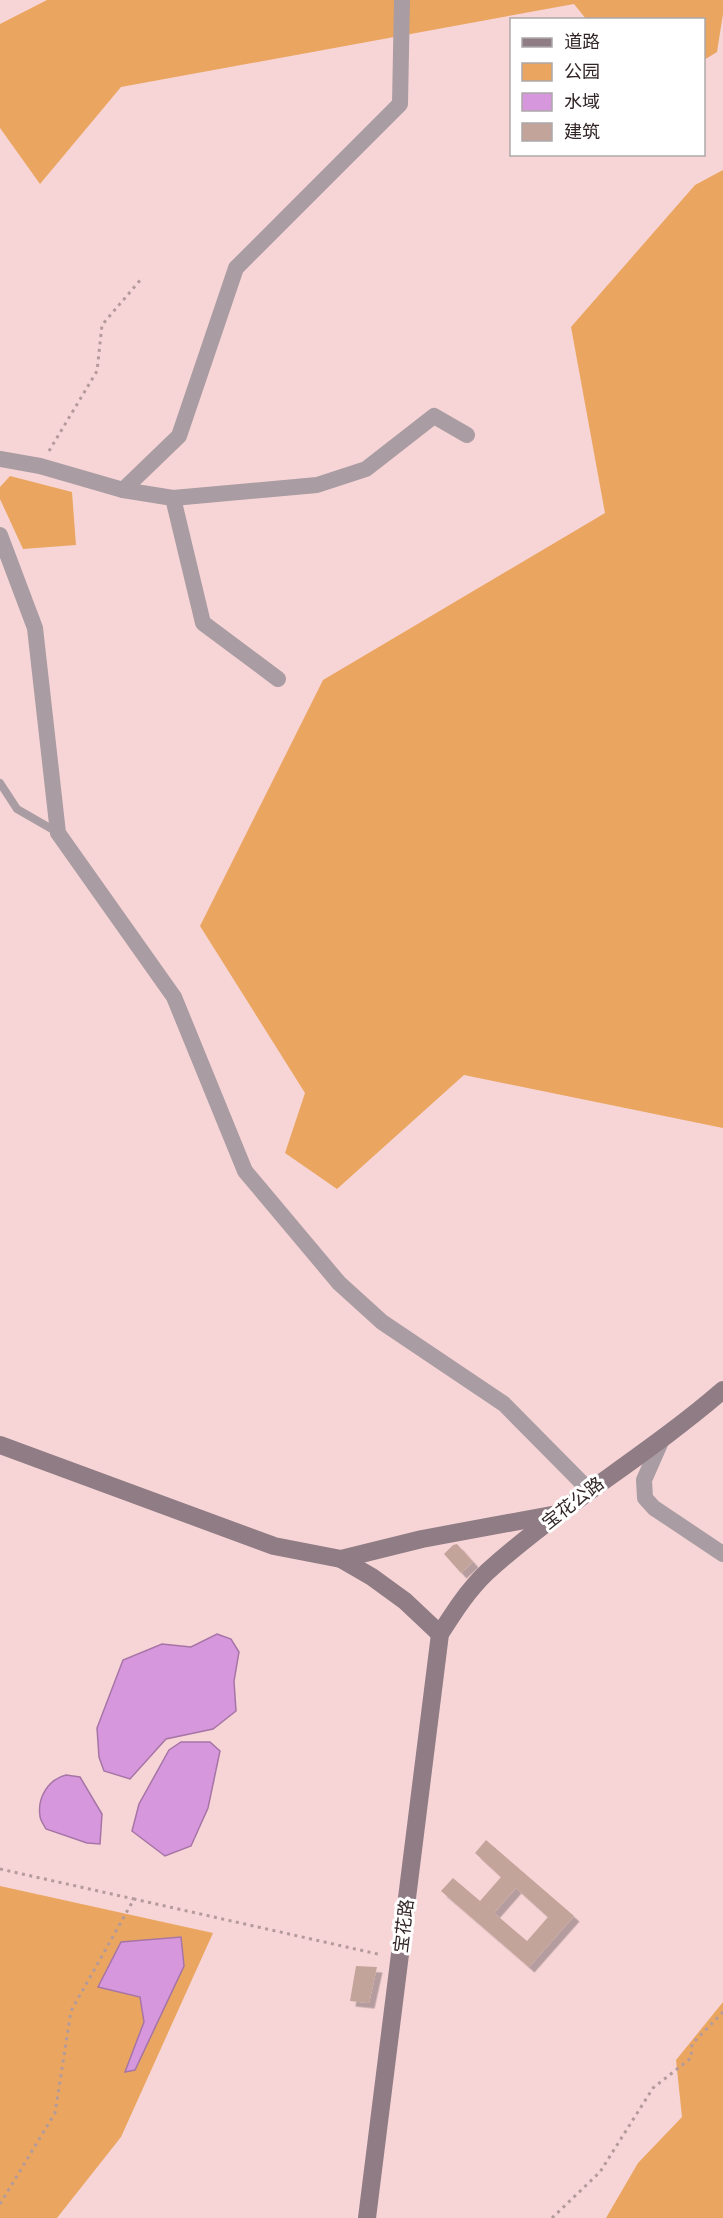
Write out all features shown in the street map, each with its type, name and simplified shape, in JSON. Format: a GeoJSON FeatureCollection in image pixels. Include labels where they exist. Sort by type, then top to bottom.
{"type":"FeatureCollection","features":[{"type":"Feature","properties":{"kind":"street"},"geometry":{"type":"LineString","coordinates":[[123,490],[179,436],[236,268],[400,104],[402,0]]}},
{"type":"Feature","properties":{"kind":"street"},"geometry":{"type":"LineString","coordinates":[[0,459],[40,466],[123,490],[173,498],[317,485],[366,469],[434,416],[467,435]]}},
{"type":"Feature","properties":{"kind":"street"},"geometry":{"type":"LineString","coordinates":[[173,498],[203,623],[278,679]]}},
{"type":"Feature","properties":{"kind":"street"},"geometry":{"type":"LineString","coordinates":[[0,535],[35,628],[58,833],[174,996],[245,1171],[339,1283],[382,1322],[504,1404],[589,1490]]}},
{"type":"Feature","properties":{"kind":"street","name":"宝花公路"},"geometry":{"type":"LineString","coordinates":[[440,1634],[462,1601],[487,1573],[558,1514],[723,1390]]}},
{"type":"Feature","properties":{"kind":"street"},"geometry":{"type":"LineString","coordinates":[[663,1437],[644,1480],[645,1498],[654,1508],[723,1554]]}},
{"type":"Feature","properties":{"kind":"street"},"geometry":{"type":"LineString","coordinates":[[0,1445],[274,1546],[341,1559],[372,1577],[405,1601],[440,1634]]}},
{"type":"Feature","properties":{"kind":"street"},"geometry":{"type":"LineString","coordinates":[[341,1559],[422,1539],[558,1514]]}},
{"type":"Feature","properties":{"kind":"street","name":"宝花路"},"geometry":{"type":"LineString","coordinates":[[367,2218],[440,1634]]}},
{"type":"Feature","properties":{"kind":"lane"},"geometry":{"type":"LineString","coordinates":[[0,783],[17,809],[58,833]]}},
{"type":"Feature","properties":{"kind":"path"},"geometry":{"type":"LineString","coordinates":[[40,466],[97,371],[102,325],[142,278]]}},
{"type":"Feature","properties":{"kind":"path"},"geometry":{"type":"LineString","coordinates":[[0,1869],[400,1959]]}},
{"type":"Feature","properties":{"kind":"path"},"geometry":{"type":"LineString","coordinates":[[0,2204],[55,2113],[71,2011],[134,1899]]}},
{"type":"Feature","properties":{"kind":"path"},"geometry":{"type":"LineString","coordinates":[[552,2218],[600,2172],[653,2088],[691,2058],[692,2044],[723,2012]]}},
{"type":"Feature","properties":{"kind":"green space"},"geometry":{"type":"Polygon","coordinates":[[[47,0],[723,0],[717,52],[705,59],[705,18],[585,18],[574,4],[121,87],[40,184],[0,128],[0,24],[47,0]]]}},
{"type":"Feature","properties":{"kind":"green space"},"geometry":{"type":"Polygon","coordinates":[[[723,170],[723,1128],[464,1075],[337,1189],[285,1153],[305,1093],[200,926],[323,680],[605,513],[571,327],[695,185],[723,170]]]}},
{"type":"Feature","properties":{"kind":"green space"},"geometry":{"type":"Polygon","coordinates":[[[10,476],[72,492],[76,545],[23,549],[0,499],[0,487],[10,476]]]}},
{"type":"Feature","properties":{"kind":"green space"},"geometry":{"type":"Polygon","coordinates":[[[0,1886],[213,1933],[121,2137],[57,2218],[0,2218],[0,1886]]]}},
{"type":"Feature","properties":{"kind":"green space"},"geometry":{"type":"Polygon","coordinates":[[[723,2002],[723,2218],[606,2218],[638,2163],[682,2117],[676,2060],[723,2002]]]}},
{"type":"Feature","properties":{"kind":"water"},"geometry":{"type":"Polygon","coordinates":[[[217,1634],[231,1639],[239,1652],[234,1681],[236,1711],[213,1729],[166,1739],[130,1779],[104,1771],[99,1757],[97,1728],[123,1660],[162,1644],[191,1647],[217,1634]]]}},
{"type":"Feature","properties":{"kind":"water"},"geometry":{"type":"Polygon","coordinates":[[[181,1742],[210,1742],[220,1751],[208,1808],[191,1846],[165,1856],[132,1831],[139,1804],[169,1750],[181,1742]]]}},
{"type":"Feature","properties":{"kind":"water"},"geometry":{"type":"Polygon","coordinates":[[[66,1775],[80,1777],[102,1814],[100,1844],[87,1843],[46,1829],[41,1821],[42,1796],[54,1780],[66,1775]]]}},
{"type":"Feature","properties":{"kind":"water"},"geometry":{"type":"Polygon","coordinates":[[[181,1937],[184,1966],[135,2070],[125,2072],[144,2022],[140,1997],[98,1987],[121,1942],[181,1937]]]}},
{"type":"Feature","properties":{"kind":"building"},"geometry":{"type":"Polygon","coordinates":[[[457,1544],[473,1562],[461,1573],[444,1554],[457,1544]]]}},
{"type":"Feature","properties":{"kind":"building"},"geometry":{"type":"Polygon","coordinates":[[[486,1840],[574,1916],[529,1967],[441,1891],[453,1878],[480,1901],[501,1877],[475,1853],[486,1840]],[[516,1888],[494,1913],[527,1941],[548,1917],[516,1888]]]}},
{"type":"Feature","properties":{"kind":"building"},"geometry":{"type":"Polygon","coordinates":[[[356,1966],[377,1967],[369,2003],[350,2001],[356,1966]]]}}]}
